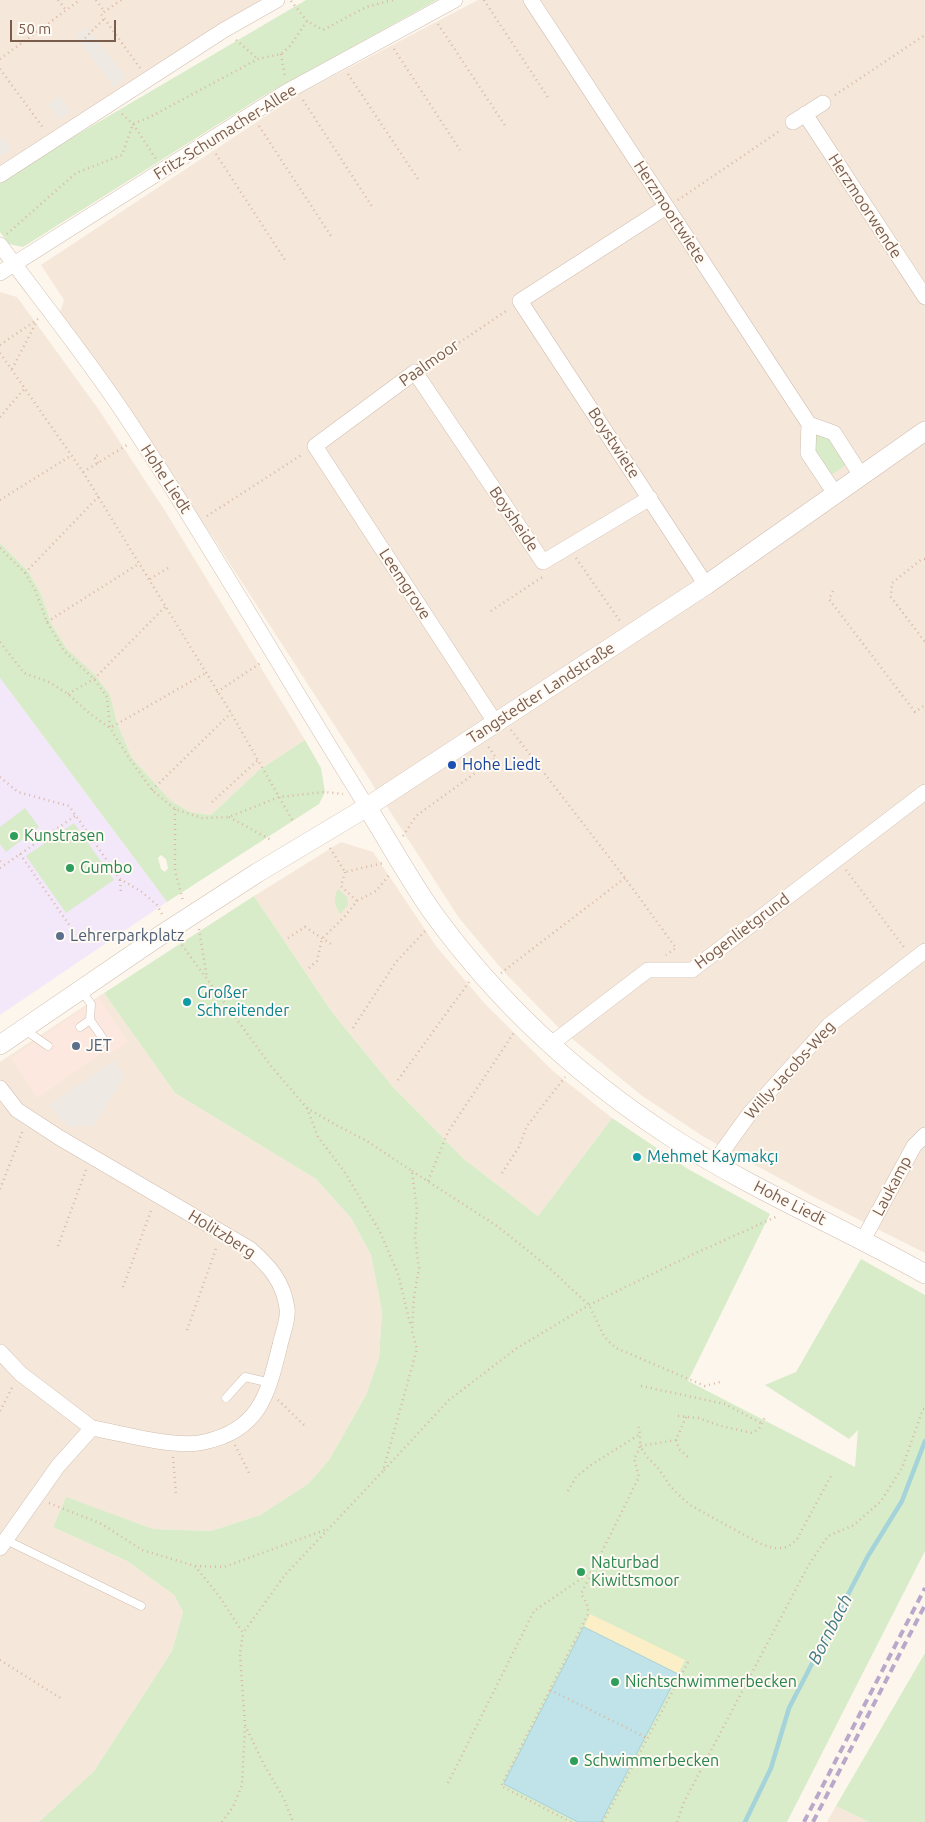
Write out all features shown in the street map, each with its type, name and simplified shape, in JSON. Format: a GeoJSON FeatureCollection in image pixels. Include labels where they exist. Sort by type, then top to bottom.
{"type":"FeatureCollection","features":[{"type":"Feature","properties":{"kind":"street"},"geometry":{"type":"LineString","coordinates":[[0,175],[224,30],[277,0]]}},
{"type":"Feature","properties":{"kind":"street","name":"Fritz-Schumacher-Allee"},"geometry":{"type":"LineString","coordinates":[[0,273],[290,90],[455,0]]}},
{"type":"Feature","properties":{"kind":"street","name":"Herzmoortwiete"},"geometry":{"type":"LineString","coordinates":[[530,0],[809,424]]}},
{"type":"Feature","properties":{"kind":"street"},"geometry":{"type":"LineString","coordinates":[[799,118],[823,103]]}},
{"type":"Feature","properties":{"kind":"street","name":"Herzmoorwende"},"geometry":{"type":"LineString","coordinates":[[799,118],[925,297]]}},
{"type":"Feature","properties":{"kind":"street"},"geometry":{"type":"LineString","coordinates":[[520,301],[666,207]]}},
{"type":"Feature","properties":{"kind":"street","name":"Hohe Liedt"},"geometry":{"type":"LineString","coordinates":[[3,240],[14,264],[126,416],[195,524],[433,912],[489,982],[574,1065],[625,1106],[669,1136],[714,1163],[796,1207],[864,1240],[925,1274]]}},
{"type":"Feature","properties":{"kind":"street","name":"Boystwiete"},"geometry":{"type":"LineString","coordinates":[[520,301],[706,585]]}},
{"type":"Feature","properties":{"kind":"street","name":"Paalmoor"},"geometry":{"type":"LineString","coordinates":[[315,446],[415,372]]}},
{"type":"Feature","properties":{"kind":"street","name":"Boysheide"},"geometry":{"type":"LineString","coordinates":[[415,372],[543,562],[650,498]]}},
{"type":"Feature","properties":{"kind":"street"},"geometry":{"type":"LineString","coordinates":[[836,495],[808,453],[809,424],[834,433],[862,476]]}},
{"type":"Feature","properties":{"kind":"street","name":"Tangstedter Landstraße"},"geometry":{"type":"LineString","coordinates":[[0,1045],[170,929],[367,806],[706,585],[925,431]]}},
{"type":"Feature","properties":{"kind":"street","name":"Leemgrove"},"geometry":{"type":"LineString","coordinates":[[315,446],[499,720]]}},
{"type":"Feature","properties":{"kind":"street","name":"Hogenlietgrund"},"geometry":{"type":"LineString","coordinates":[[648,970],[692,970],[925,792]]}},
{"type":"Feature","properties":{"kind":"street","name":"Willy-Jacobs-Weg"},"geometry":{"type":"LineString","coordinates":[[714,1163],[750,1113],[829,1025],[919,955]]}},
{"type":"Feature","properties":{"kind":"street"},"geometry":{"type":"LineString","coordinates":[[551,1044],[648,970]]}},
{"type":"Feature","properties":{"kind":"street","name":"Holitzberg"},"geometry":{"type":"LineString","coordinates":[[0,1088],[17,1110],[91,1156],[250,1249],[271,1268],[283,1290],[288,1310],[269,1387],[262,1405],[243,1425],[229,1433],[206,1442],[193,1444],[172,1443],[92,1428],[22,1374],[0,1352]]}},
{"type":"Feature","properties":{"kind":"street","name":"Laukamp"},"geometry":{"type":"LineString","coordinates":[[864,1240],[914,1146],[925,1135]]}},
{"type":"Feature","properties":{"kind":"street"},"geometry":{"type":"LineString","coordinates":[[3,1544],[58,1466],[92,1428]]}},
{"type":"Feature","properties":{"kind":"lane"},"geometry":{"type":"LineString","coordinates":[[80,989],[91,1004],[90,1020],[104,1040],[94,1048]]}},
{"type":"Feature","properties":{"kind":"lane"},"geometry":{"type":"LineString","coordinates":[[80,1027],[90,1020]]}},
{"type":"Feature","properties":{"kind":"lane"},"geometry":{"type":"LineString","coordinates":[[24,1029],[48,1046]]}},
{"type":"Feature","properties":{"kind":"lane"},"geometry":{"type":"LineString","coordinates":[[226,1398],[245,1377],[269,1387]]}},
{"type":"Feature","properties":{"kind":"lane"},"geometry":{"type":"LineString","coordinates":[[3,1544],[141,1606]]}},
{"type":"Feature","properties":{"kind":"path"},"geometry":{"type":"LineString","coordinates":[[58,0],[66,10]]}},
{"type":"Feature","properties":{"kind":"path"},"geometry":{"type":"LineString","coordinates":[[0,59],[80,0]]}},
{"type":"Feature","properties":{"kind":"path"},"geometry":{"type":"LineString","coordinates":[[96,0],[105,12]]}},
{"type":"Feature","properties":{"kind":"path"},"geometry":{"type":"LineString","coordinates":[[121,0],[101,14],[148,79]]}},
{"type":"Feature","properties":{"kind":"path"},"geometry":{"type":"LineString","coordinates":[[291,0],[308,21],[324,30],[366,7],[393,0]]}},
{"type":"Feature","properties":{"kind":"path"},"geometry":{"type":"LineString","coordinates":[[484,0],[550,99]]}},
{"type":"Feature","properties":{"kind":"path"},"geometry":{"type":"LineString","coordinates":[[431,13],[506,127]]}},
{"type":"Feature","properties":{"kind":"path"},"geometry":{"type":"LineString","coordinates":[[84,38],[104,19]]}},
{"type":"Feature","properties":{"kind":"path"},"geometry":{"type":"LineString","coordinates":[[3,240],[76,172],[122,155],[133,124],[150,117],[258,59],[281,54],[290,46],[308,21]]}},
{"type":"Feature","properties":{"kind":"path"},"geometry":{"type":"LineString","coordinates":[[224,30],[258,59]]}},
{"type":"Feature","properties":{"kind":"path"},"geometry":{"type":"LineString","coordinates":[[823,103],[925,35]]}},
{"type":"Feature","properties":{"kind":"path"},"geometry":{"type":"LineString","coordinates":[[387,37],[460,150]]}},
{"type":"Feature","properties":{"kind":"path"},"geometry":{"type":"LineString","coordinates":[[281,54],[290,90],[373,208]]}},
{"type":"Feature","properties":{"kind":"path"},"geometry":{"type":"LineString","coordinates":[[340,62],[418,179]]}},
{"type":"Feature","properties":{"kind":"path"},"geometry":{"type":"LineString","coordinates":[[0,69],[45,130],[51,142]]}},
{"type":"Feature","properties":{"kind":"path"},"geometry":{"type":"LineString","coordinates":[[109,103],[133,124],[163,171]]}},
{"type":"Feature","properties":{"kind":"path"},"geometry":{"type":"LineString","coordinates":[[251,114],[331,236]]}},
{"type":"Feature","properties":{"kind":"path"},"geometry":{"type":"LineString","coordinates":[[666,207],[799,118]]}},
{"type":"Feature","properties":{"kind":"path"},"geometry":{"type":"LineString","coordinates":[[208,142],[287,263]]}},
{"type":"Feature","properties":{"kind":"path","name":"Paalmoor"},"geometry":{"type":"LineString","coordinates":[[415,372],[520,301]]}},
{"type":"Feature","properties":{"kind":"path"},"geometry":{"type":"LineString","coordinates":[[0,345],[38,320],[12,370]]}},
{"type":"Feature","properties":{"kind":"path"},"geometry":{"type":"LineString","coordinates":[[0,353],[84,472],[231,713],[294,823]]}},
{"type":"Feature","properties":{"kind":"path"},"geometry":{"type":"LineString","coordinates":[[0,417],[25,388]]}},
{"type":"Feature","properties":{"kind":"path"},"geometry":{"type":"LineString","coordinates":[[84,472],[124,446]]}},
{"type":"Feature","properties":{"kind":"path"},"geometry":{"type":"LineString","coordinates":[[195,524],[315,446]]}},
{"type":"Feature","properties":{"kind":"path"},"geometry":{"type":"LineString","coordinates":[[98,463],[94,457],[100,454]]}},
{"type":"Feature","properties":{"kind":"path"},"geometry":{"type":"LineString","coordinates":[[0,500],[72,455]]}},
{"type":"Feature","properties":{"kind":"path"},"geometry":{"type":"LineString","coordinates":[[25,574],[99,496]]}},
{"type":"Feature","properties":{"kind":"path"},"geometry":{"type":"LineString","coordinates":[[0,548],[25,574],[35,590],[47,622],[64,651],[94,679],[107,697],[110,728]]}},
{"type":"Feature","properties":{"kind":"path"},"geometry":{"type":"LineString","coordinates":[[575,555],[629,635]]}},
{"type":"Feature","properties":{"kind":"path"},"geometry":{"type":"LineString","coordinates":[[925,559],[922,559],[892,583],[891,597],[925,642]]}},
{"type":"Feature","properties":{"kind":"path"},"geometry":{"type":"LineString","coordinates":[[47,622],[140,563]]}},
{"type":"Feature","properties":{"kind":"path"},"geometry":{"type":"LineString","coordinates":[[150,579],[171,566]]}},
{"type":"Feature","properties":{"kind":"path"},"geometry":{"type":"LineString","coordinates":[[491,611],[544,575]]}},
{"type":"Feature","properties":{"kind":"path"},"geometry":{"type":"LineString","coordinates":[[833,591],[829,599],[915,712],[925,705]]}},
{"type":"Feature","properties":{"kind":"path"},"geometry":{"type":"LineString","coordinates":[[68,694],[94,679],[166,606]]}},
{"type":"Feature","properties":{"kind":"path"},"geometry":{"type":"LineString","coordinates":[[0,642],[24,673],[49,682],[68,694],[89,713],[110,728],[152,790],[175,809],[202,818],[229,816],[279,797],[325,792],[342,794],[354,786]]}},
{"type":"Feature","properties":{"kind":"path"},"geometry":{"type":"LineString","coordinates":[[217,692],[273,654]]}},
{"type":"Feature","properties":{"kind":"path"},"geometry":{"type":"LineString","coordinates":[[110,728],[206,672]]}},
{"type":"Feature","properties":{"kind":"path"},"geometry":{"type":"LineString","coordinates":[[152,790],[231,713]]}},
{"type":"Feature","properties":{"kind":"path"},"geometry":{"type":"LineString","coordinates":[[499,720],[625,878],[676,948],[648,970]]}},
{"type":"Feature","properties":{"kind":"path"},"geometry":{"type":"LineString","coordinates":[[397,832],[401,840],[416,816],[496,758],[480,733]]}},
{"type":"Feature","properties":{"kind":"path"},"geometry":{"type":"LineString","coordinates":[[212,802],[258,760]]}},
{"type":"Feature","properties":{"kind":"path"},"geometry":{"type":"LineString","coordinates":[[0,777],[18,792],[69,806],[120,879],[142,892],[157,905],[170,929],[208,982],[271,1066],[307,1108],[367,1140],[427,1182],[497,1226],[548,1266],[589,1305],[603,1334],[616,1348],[705,1386],[720,1382]]}},
{"type":"Feature","properties":{"kind":"path"},"geometry":{"type":"LineString","coordinates":[[175,809],[175,871],[182,900],[199,924],[204,968],[208,982]]}},
{"type":"Feature","properties":{"kind":"path"},"geometry":{"type":"LineString","coordinates":[[0,861],[2,866],[76,816]]}},
{"type":"Feature","properties":{"kind":"path"},"geometry":{"type":"LineString","coordinates":[[229,816],[271,840]]}},
{"type":"Feature","properties":{"kind":"path"},"geometry":{"type":"LineString","coordinates":[[322,834],[345,872],[341,886],[357,901]]}},
{"type":"Feature","properties":{"kind":"path"},"geometry":{"type":"LineString","coordinates":[[20,854],[27,867],[70,926]]}},
{"type":"Feature","properties":{"kind":"path"},"geometry":{"type":"LineString","coordinates":[[837,860],[919,955]]}},
{"type":"Feature","properties":{"kind":"path"},"geometry":{"type":"LineString","coordinates":[[345,872],[384,863]]}},
{"type":"Feature","properties":{"kind":"path"},"geometry":{"type":"LineString","coordinates":[[310,968],[317,961],[322,939],[346,916],[357,901],[376,891],[390,873]]}},
{"type":"Feature","properties":{"kind":"path"},"geometry":{"type":"LineString","coordinates":[[489,982],[625,878]]}},
{"type":"Feature","properties":{"kind":"path"},"geometry":{"type":"LineString","coordinates":[[120,879],[121,893]]}},
{"type":"Feature","properties":{"kind":"path"},"geometry":{"type":"LineString","coordinates":[[288,938],[305,927],[331,944]]}},
{"type":"Feature","properties":{"kind":"path"},"geometry":{"type":"LineString","coordinates":[[353,1028],[396,962],[428,928]]}},
{"type":"Feature","properties":{"kind":"path"},"geometry":{"type":"LineString","coordinates":[[398,1080],[470,981]]}},
{"type":"Feature","properties":{"kind":"path"},"geometry":{"type":"LineString","coordinates":[[427,1182],[448,1132],[516,1030]]}},
{"type":"Feature","properties":{"kind":"path"},"geometry":{"type":"LineString","coordinates":[[502,1174],[519,1147],[528,1126],[566,1076]]}},
{"type":"Feature","properties":{"kind":"path"},"geometry":{"type":"LineString","coordinates":[[307,1108],[318,1137],[344,1171],[380,1232],[398,1274],[416,1349],[383,1471]]}},
{"type":"Feature","properties":{"kind":"path"},"geometry":{"type":"LineString","coordinates":[[0,1189],[25,1125]]}},
{"type":"Feature","properties":{"kind":"path"},"geometry":{"type":"LineString","coordinates":[[58,1246],[91,1156]]}},
{"type":"Feature","properties":{"kind":"path"},"geometry":{"type":"LineString","coordinates":[[412,1171],[417,1211],[415,1238],[419,1268],[414,1297],[412,1331]]}},
{"type":"Feature","properties":{"kind":"path"},"geometry":{"type":"LineString","coordinates":[[123,1286],[157,1194]]}},
{"type":"Feature","properties":{"kind":"path"},"geometry":{"type":"LineString","coordinates":[[222,1822],[233,1807],[242,1785],[245,1725],[240,1654],[243,1633],[285,1575],[449,1400],[517,1348],[589,1305],[685,1258],[782,1214]]}},
{"type":"Feature","properties":{"kind":"path"},"geometry":{"type":"LineString","coordinates":[[187,1330],[219,1241]]}},
{"type":"Feature","properties":{"kind":"path"},"geometry":{"type":"LineString","coordinates":[[0,1411],[15,1381],[22,1374]]}},
{"type":"Feature","properties":{"kind":"path"},"geometry":{"type":"LineString","coordinates":[[641,1386],[725,1404],[761,1423]]}},
{"type":"Feature","properties":{"kind":"path"},"geometry":{"type":"LineString","coordinates":[[269,1387],[304,1425]]}},
{"type":"Feature","properties":{"kind":"path"},"geometry":{"type":"LineString","coordinates":[[677,1822],[684,1802],[808,1566],[828,1536],[854,1525],[881,1501],[902,1468],[923,1409],[925,1409]]}},
{"type":"Feature","properties":{"kind":"path"},"geometry":{"type":"LineString","coordinates":[[678,1416],[698,1418],[721,1426],[752,1433],[758,1428],[764,1417]]}},
{"type":"Feature","properties":{"kind":"path"},"geometry":{"type":"LineString","coordinates":[[686,1417],[676,1440],[679,1448],[689,1458]]}},
{"type":"Feature","properties":{"kind":"path"},"geometry":{"type":"LineString","coordinates":[[571,1822],[501,1786],[588,1614],[589,1610],[586,1600],[580,1594],[639,1477],[634,1458],[638,1454],[640,1446],[638,1425]]}},
{"type":"Feature","properties":{"kind":"path"},"geometry":{"type":"LineString","coordinates":[[229,1433],[250,1475]]}},
{"type":"Feature","properties":{"kind":"path"},"geometry":{"type":"LineString","coordinates":[[568,1491],[576,1478],[591,1465],[640,1434]]}},
{"type":"Feature","properties":{"kind":"path"},"geometry":{"type":"LineString","coordinates":[[640,1446],[676,1440]]}},
{"type":"Feature","properties":{"kind":"path"},"geometry":{"type":"LineString","coordinates":[[172,1443],[176,1495]]}},
{"type":"Feature","properties":{"kind":"path"},"geometry":{"type":"LineString","coordinates":[[640,1446],[647,1457],[660,1469],[670,1486],[690,1504],[769,1547],[783,1548],[790,1546],[796,1539],[832,1474]]}},
{"type":"Feature","properties":{"kind":"path"},"geometry":{"type":"LineString","coordinates":[[35,1497],[102,1524],[142,1550],[195,1566],[224,1567],[327,1530]]}},
{"type":"Feature","properties":{"kind":"path"},"geometry":{"type":"LineString","coordinates":[[195,1566],[219,1596],[243,1633]]}},
{"type":"Feature","properties":{"kind":"path"},"geometry":{"type":"LineString","coordinates":[[448,1783],[534,1611],[592,1572]]}},
{"type":"Feature","properties":{"kind":"path"},"geometry":{"type":"LineString","coordinates":[[0,1660],[62,1699]]}},
{"type":"Feature","properties":{"kind":"path"},"geometry":{"type":"LineString","coordinates":[[603,1822],[688,1662]]}},
{"type":"Feature","properties":{"kind":"path"},"geometry":{"type":"LineString","coordinates":[[550,1690],[647,1738]]}},
{"type":"Feature","properties":{"kind":"path"},"geometry":{"type":"LineString","coordinates":[[245,1725],[284,1799],[292,1822]]}},
{"type":"Feature","properties":{"kind":"shaded area"},"geometry":{"type":"Polygon","coordinates":[[[0,0],[265,0],[0,166],[0,0]]]}},
{"type":"Feature","properties":{"kind":"shaded area"},"geometry":{"type":"Polygon","coordinates":[[[478,0],[925,0],[925,1253],[812,1196],[704,1137],[641,1095],[559,1028],[506,974],[459,918],[212,536],[59,315],[64,300],[41,265],[299,94],[478,0]]]}},
{"type":"Feature","properties":{"kind":"shaded area"},"geometry":{"type":"Polygon","coordinates":[[[87,27],[126,78],[114,87],[75,36],[87,27]]]}},
{"type":"Feature","properties":{"kind":"shaded area"},"geometry":{"type":"Polygon","coordinates":[[[59,96],[71,111],[59,120],[48,105],[59,96]]]}},
{"type":"Feature","properties":{"kind":"shaded area"},"geometry":{"type":"Polygon","coordinates":[[[4,138],[12,148],[0,157],[0,141],[4,138]]]}},
{"type":"Feature","properties":{"kind":"shaded area"},"geometry":{"type":"Polygon","coordinates":[[[0,292],[17,297],[99,410],[167,514],[305,740],[259,770],[211,815],[190,812],[170,800],[132,758],[117,723],[110,695],[67,649],[51,623],[41,594],[28,571],[0,543],[0,292]]]}},
{"type":"Feature","properties":{"kind":"shaded area"},"geometry":{"type":"Polygon","coordinates":[[[0,678],[167,902],[0,1015],[0,678]]]}},
{"type":"Feature","properties":{"kind":"shaded area"},"geometry":{"type":"Polygon","coordinates":[[[341,842],[373,852],[436,946],[485,1004],[553,1071],[612,1118],[538,1216],[464,1159],[393,1087],[332,1012],[254,896],[341,842]]]}},
{"type":"Feature","properties":{"kind":"shaded area"},"geometry":{"type":"Polygon","coordinates":[[[104,993],[175,1093],[316,1179],[351,1218],[371,1255],[382,1312],[379,1358],[366,1395],[329,1460],[308,1484],[260,1515],[211,1531],[153,1529],[66,1498],[53,1527],[127,1561],[174,1595],[183,1612],[172,1651],[94,1771],[39,1822],[0,1822],[0,1062],[104,993]]]}},
{"type":"Feature","properties":{"kind":"shaded area","name":"JET"},"geometry":{"type":"Polygon","coordinates":[[[99,998],[128,1042],[109,1054],[106,1050],[37,1098],[11,1058],[99,998]]]}},
{"type":"Feature","properties":{"kind":"shaded area"},"geometry":{"type":"Polygon","coordinates":[[[114,1060],[124,1076],[95,1125],[71,1127],[61,1120],[49,1105],[114,1060]]]}},
{"type":"Feature","properties":{"kind":"shaded area"},"geometry":{"type":"Polygon","coordinates":[[[836,1806],[869,1822],[827,1822],[836,1806]]]}},
{"type":"Feature","properties":{"kind":"green space"},"geometry":{"type":"Polygon","coordinates":[[[306,0],[437,0],[263,96],[23,247],[9,244],[0,232],[0,180],[306,0]]]}},
{"type":"Feature","properties":{"kind":"green space"},"geometry":{"type":"Polygon","coordinates":[[[816,434],[831,436],[850,462],[828,477],[812,452],[816,434]]]}},
{"type":"Feature","properties":{"kind":"green space"},"geometry":{"type":"Polygon","coordinates":[[[0,543],[28,571],[41,594],[51,623],[67,649],[95,675],[110,695],[117,723],[132,758],[170,800],[190,812],[211,815],[259,770],[305,740],[321,768],[325,792],[319,804],[167,902],[0,678],[0,543]],[[161,855],[158,858],[161,869],[165,872],[168,868],[166,859],[161,855]]]}},
{"type":"Feature","properties":{"kind":"green space","name":"Kunstrasen"},"geometry":{"type":"Polygon","coordinates":[[[25,808],[39,827],[6,852],[0,844],[0,827],[25,808]]]}},
{"type":"Feature","properties":{"kind":"green space","name":"Gumbo"},"geometry":{"type":"Polygon","coordinates":[[[74,823],[114,880],[66,913],[26,856],[74,823]]]}},
{"type":"Feature","properties":{"kind":"green space"},"geometry":{"type":"Polygon","coordinates":[[[338,889],[347,897],[348,905],[340,914],[335,902],[338,889]]]}},
{"type":"Feature","properties":{"kind":"green space"},"geometry":{"type":"Polygon","coordinates":[[[254,896],[332,1012],[393,1087],[464,1159],[538,1216],[612,1118],[688,1169],[770,1214],[688,1381],[855,1467],[858,1430],[849,1439],[765,1385],[796,1372],[861,1259],[925,1295],[925,1551],[787,1822],[39,1822],[94,1771],[172,1651],[183,1612],[174,1595],[127,1561],[53,1527],[66,1497],[153,1529],[211,1531],[260,1515],[308,1484],[329,1460],[366,1395],[379,1358],[382,1312],[371,1255],[351,1218],[316,1179],[175,1093],[104,993],[254,896]]]}},
{"type":"Feature","properties":{"kind":"green space"},"geometry":{"type":"Polygon","coordinates":[[[925,1653],[925,1822],[869,1822],[836,1806],[925,1653]]]}},
{"type":"Feature","properties":{"kind":"sand"},"geometry":{"type":"Polygon","coordinates":[[[590,1614],[685,1660],[678,1674],[584,1627],[590,1614]]]}},
{"type":"Feature","properties":{"kind":"water"},"geometry":{"type":"Polygon","coordinates":[[[584,1627],[678,1674],[601,1822],[578,1822],[504,1784],[584,1627]]]}},
{"type":"Feature","properties":{"kind":"waterway","name":"Bornbach"},"geometry":{"type":"LineString","coordinates":[[745,1822],[771,1768],[789,1708],[868,1556],[902,1501],[925,1441]]}},
{"type":"Feature","properties":{"kind":"railway"},"geometry":{"type":"LineString","coordinates":[[804,1822],[925,1588]]}},
{"type":"Feature","properties":{"kind":"railway"},"geometry":{"type":"LineString","coordinates":[[813,1822],[925,1605]]}},
{"type":"Feature","properties":{"kind":"place","name":"Hohe Liedt"},"geometry":{"type":"Point","coordinates":[452,765]}},
{"type":"Feature","properties":{"kind":"place","name":"Kunstrasen"},"geometry":{"type":"Point","coordinates":[14,836]}},
{"type":"Feature","properties":{"kind":"place","name":"Gumbo"},"geometry":{"type":"Point","coordinates":[70,868]}},
{"type":"Feature","properties":{"kind":"place","name":"Lehrerparkplatz"},"geometry":{"type":"Point","coordinates":[60,936]}},
{"type":"Feature","properties":{"kind":"place","name":"Großer Schreitender"},"geometry":{"type":"Point","coordinates":[187,1002]}},
{"type":"Feature","properties":{"kind":"place","name":"JET"},"geometry":{"type":"Point","coordinates":[76,1046]}},
{"type":"Feature","properties":{"kind":"place","name":"Mehmet Kaymakçı"},"geometry":{"type":"Point","coordinates":[637,1157]}},
{"type":"Feature","properties":{"kind":"place","name":"Naturbad Kiwittsmoor"},"geometry":{"type":"Point","coordinates":[581,1572]}},
{"type":"Feature","properties":{"kind":"place","name":"Nichtschwimmerbecken"},"geometry":{"type":"Point","coordinates":[615,1682]}},
{"type":"Feature","properties":{"kind":"place","name":"Schwimmerbecken"},"geometry":{"type":"Point","coordinates":[574,1761]}}]}
